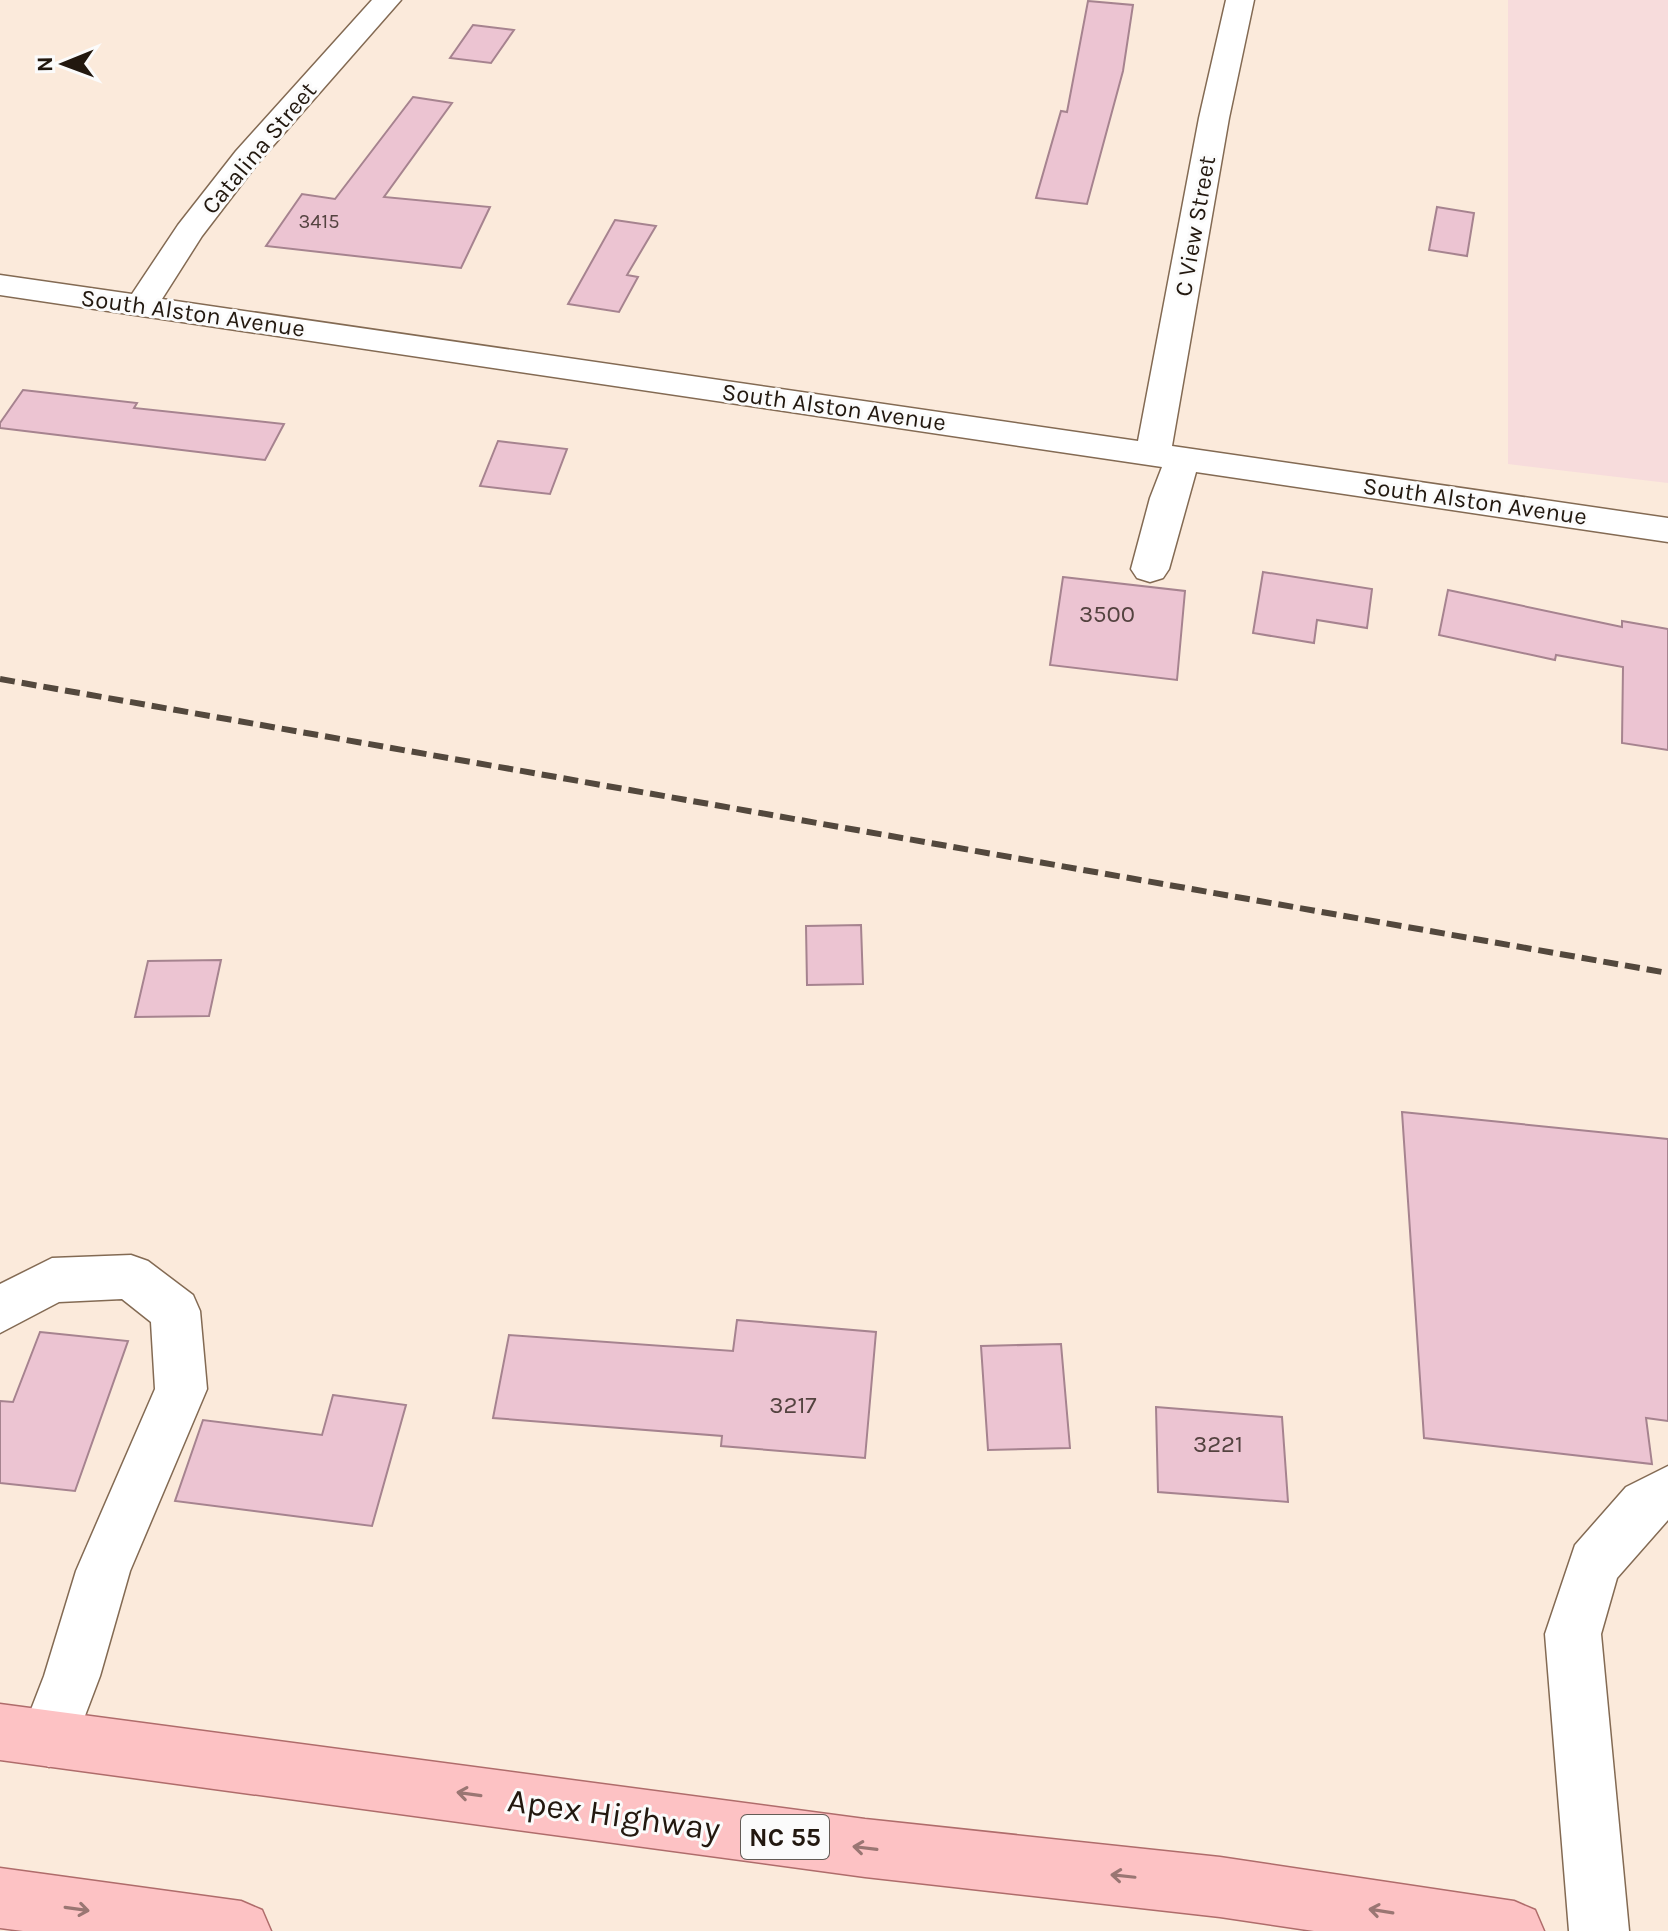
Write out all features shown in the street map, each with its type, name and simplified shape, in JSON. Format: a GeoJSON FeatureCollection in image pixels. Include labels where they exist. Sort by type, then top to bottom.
{"type":"FeatureCollection","features":[{"type":"Feature","properties":{"kind":"main road","name":"Apex Highway"},"geometry":{"type":"LineString","coordinates":[[25,1735],[865,1848],[1220,1887],[1514,1931]]}},
{"type":"Feature","properties":{"kind":"main road"},"geometry":{"type":"LineString","coordinates":[[0,1898],[241,1931]]}},
{"type":"Feature","properties":{"kind":"street","name":"Catalina Street"},"geometry":{"type":"LineString","coordinates":[[141,305],[189,232],[247,157],[387,0]]}},
{"type":"Feature","properties":{"kind":"street","name":"C View Street"},"geometry":{"type":"LineString","coordinates":[[1150,569],[1168,498],[1168,456],[1214,118],[1240,0]]}},
{"type":"Feature","properties":{"kind":"street","name":"South Alston Avenue"},"geometry":{"type":"LineString","coordinates":[[0,285],[1668,530]]}},
{"type":"Feature","properties":{"kind":"street"},"geometry":{"type":"LineString","coordinates":[[0,1310],[52,1280],[131,1277],[175,1311],[181,1389],[103,1571],[25,1735]]}},
{"type":"Feature","properties":{"kind":"street"},"geometry":{"type":"LineString","coordinates":[[1599,1931],[1573,1634],[1594,1564],[1645,1505],[1668,1491]]}},
{"type":"Feature","properties":{"kind":"shaded area"},"geometry":{"type":"Polygon","coordinates":[[[1508,0],[1668,0],[1668,483],[1508,464],[1508,0]]]}},
{"type":"Feature","properties":{"kind":"building"},"geometry":{"type":"Polygon","coordinates":[[[1088,1],[1133,5],[1123,71],[1087,204],[1036,198],[1061,111],[1067,112],[1088,1]]]}},
{"type":"Feature","properties":{"kind":"building"},"geometry":{"type":"Polygon","coordinates":[[[473,25],[514,30],[491,63],[450,58],[473,25]]]}},
{"type":"Feature","properties":{"kind":"building"},"geometry":{"type":"Polygon","coordinates":[[[413,97],[452,103],[384,197],[490,207],[461,268],[266,246],[302,194],[335,199],[413,97]]]}},
{"type":"Feature","properties":{"kind":"building"},"geometry":{"type":"Polygon","coordinates":[[[1437,207],[1474,213],[1467,256],[1429,250],[1437,207]]]}},
{"type":"Feature","properties":{"kind":"building"},"geometry":{"type":"Polygon","coordinates":[[[615,220],[656,226],[627,275],[638,277],[619,312],[568,304],[615,220]]]}},
{"type":"Feature","properties":{"kind":"building"},"geometry":{"type":"Polygon","coordinates":[[[23,390],[137,403],[134,408],[284,424],[265,460],[0,428],[0,423],[23,390]]]}},
{"type":"Feature","properties":{"kind":"building"},"geometry":{"type":"Polygon","coordinates":[[[498,441],[567,449],[550,494],[480,486],[498,441]]]}},
{"type":"Feature","properties":{"kind":"building"},"geometry":{"type":"Polygon","coordinates":[[[1263,572],[1372,589],[1367,628],[1317,620],[1314,643],[1253,633],[1263,572]]]}},
{"type":"Feature","properties":{"kind":"building"},"geometry":{"type":"Polygon","coordinates":[[[1063,577],[1185,591],[1177,680],[1050,665],[1063,577]]]}},
{"type":"Feature","properties":{"kind":"building"},"geometry":{"type":"Polygon","coordinates":[[[1448,590],[1622,627],[1622,621],[1668,629],[1668,750],[1622,743],[1623,667],[1556,655],[1555,660],[1439,635],[1448,590]]]}},
{"type":"Feature","properties":{"kind":"building"},"geometry":{"type":"Polygon","coordinates":[[[861,925],[863,984],[807,985],[806,926],[861,925]]]}},
{"type":"Feature","properties":{"kind":"building"},"geometry":{"type":"Polygon","coordinates":[[[221,960],[209,1016],[135,1017],[148,961],[221,960]]]}},
{"type":"Feature","properties":{"kind":"building"},"geometry":{"type":"Polygon","coordinates":[[[1402,1112],[1668,1139],[1668,1421],[1646,1418],[1652,1464],[1424,1438],[1402,1112]]]}},
{"type":"Feature","properties":{"kind":"building"},"geometry":{"type":"Polygon","coordinates":[[[737,1320],[876,1332],[865,1458],[721,1446],[722,1436],[493,1418],[509,1335],[733,1351],[737,1320]]]}},
{"type":"Feature","properties":{"kind":"building"},"geometry":{"type":"Polygon","coordinates":[[[40,1332],[128,1341],[75,1491],[0,1483],[0,1401],[13,1402],[40,1332]]]}},
{"type":"Feature","properties":{"kind":"building"},"geometry":{"type":"Polygon","coordinates":[[[1061,1344],[1070,1448],[988,1450],[981,1346],[1061,1344]]]}},
{"type":"Feature","properties":{"kind":"building"},"geometry":{"type":"Polygon","coordinates":[[[333,1395],[406,1405],[372,1526],[175,1501],[203,1420],[322,1435],[333,1395]]]}},
{"type":"Feature","properties":{"kind":"building"},"geometry":{"type":"Polygon","coordinates":[[[1156,1407],[1282,1417],[1288,1502],[1158,1492],[1156,1407]]]}},
{"type":"Feature","properties":{"kind":"railway"},"geometry":{"type":"LineString","coordinates":[[0,679],[1668,973]]}}]}
